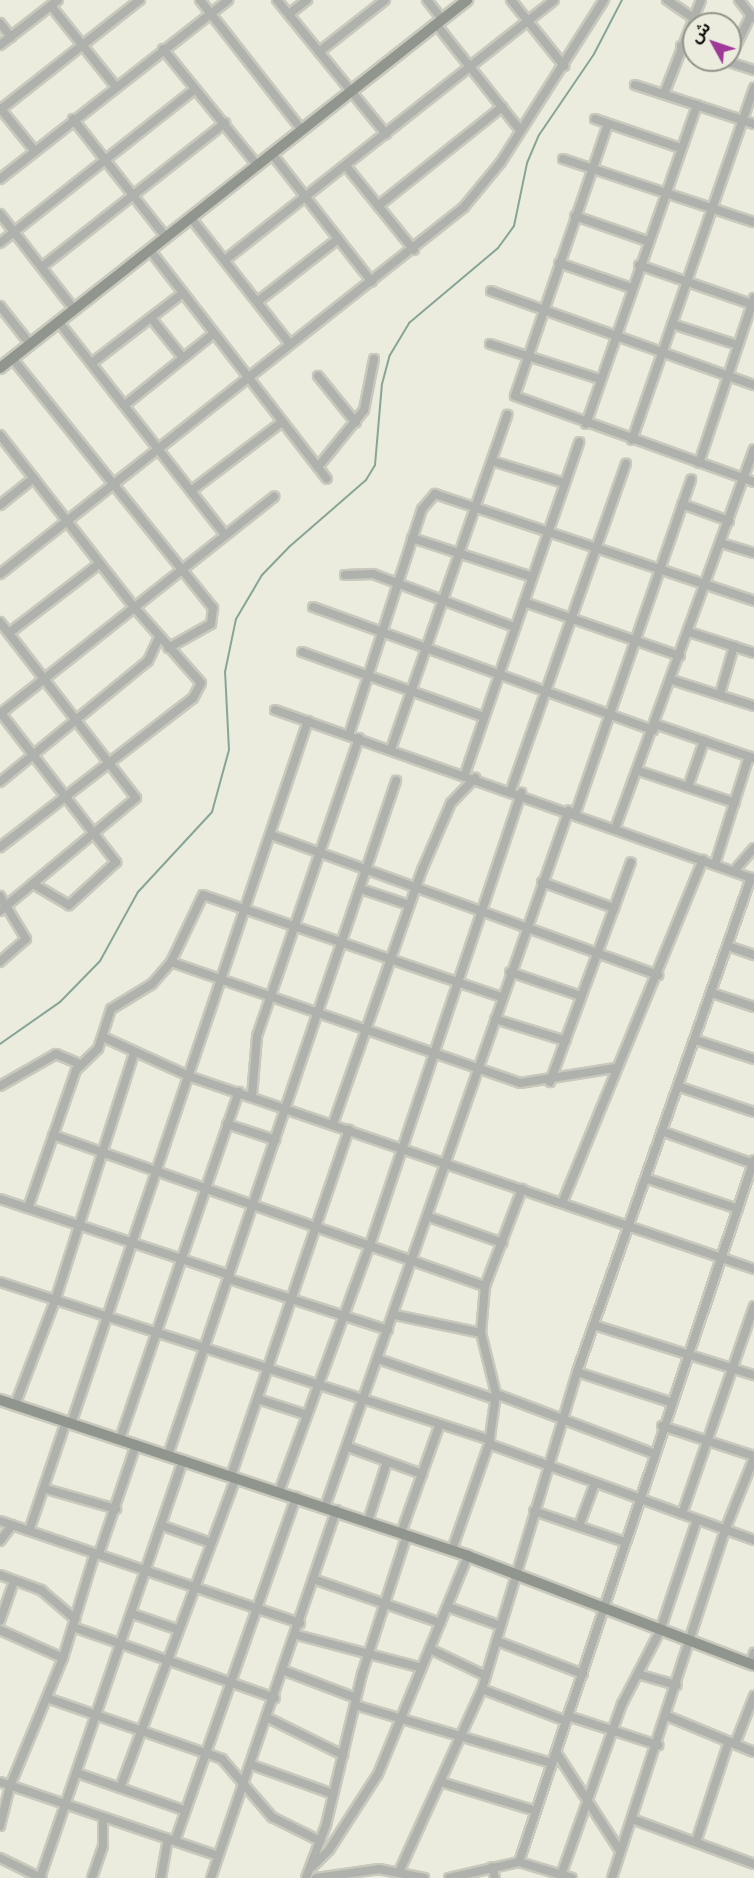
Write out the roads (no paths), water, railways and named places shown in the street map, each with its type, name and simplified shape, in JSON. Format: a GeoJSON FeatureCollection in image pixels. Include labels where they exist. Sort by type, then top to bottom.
{"type":"FeatureCollection","features":[{"type":"Feature","properties":{"kind":"street"},"geometry":{"type":"LineString","coordinates":[[0,45],[58,0]]}},
{"type":"Feature","properties":{"kind":"street"},"geometry":{"type":"LineString","coordinates":[[34,150],[0,109],[140,0]]}},
{"type":"Feature","properties":{"kind":"street"},"geometry":{"type":"LineString","coordinates":[[200,0],[302,130]]}},
{"type":"Feature","properties":{"kind":"street"},"geometry":{"type":"LineString","coordinates":[[0,178],[228,0]]}},
{"type":"Feature","properties":{"kind":"street"},"geometry":{"type":"LineString","coordinates":[[277,0],[386,134]]}},
{"type":"Feature","properties":{"kind":"street"},"geometry":{"type":"LineString","coordinates":[[289,14],[307,0]]}},
{"type":"Feature","properties":{"kind":"street"},"geometry":{"type":"LineString","coordinates":[[319,52],[385,0]]}},
{"type":"Feature","properties":{"kind":"street"},"geometry":{"type":"LineString","coordinates":[[427,0],[439,22],[470,66],[520,130]]}},
{"type":"Feature","properties":{"kind":"street"},"geometry":{"type":"LineString","coordinates":[[0,368],[467,0]]}},
{"type":"Feature","properties":{"kind":"street"},"geometry":{"type":"LineString","coordinates":[[511,0],[564,66]]}},
{"type":"Feature","properties":{"kind":"street"},"geometry":{"type":"LineString","coordinates":[[225,260],[554,0]]}},
{"type":"Feature","properties":{"kind":"street"},"geometry":{"type":"LineString","coordinates":[[0,574],[68,522],[289,343],[414,250],[482,187],[564,66],[604,0]]}},
{"type":"Feature","properties":{"kind":"street"},"geometry":{"type":"LineString","coordinates":[[667,0],[684,12]]}},
{"type":"Feature","properties":{"kind":"street"},"geometry":{"type":"LineString","coordinates":[[738,0],[752,17],[742,31]]}},
{"type":"Feature","properties":{"kind":"street"},"geometry":{"type":"LineString","coordinates":[[51,6],[115,86]]}},
{"type":"Feature","properties":{"kind":"street"},"geometry":{"type":"LineString","coordinates":[[0,23],[11,37]]}},
{"type":"Feature","properties":{"kind":"street"},"geometry":{"type":"LineString","coordinates":[[664,94],[681,46]]}},
{"type":"Feature","properties":{"kind":"street"},"geometry":{"type":"LineString","coordinates":[[164,49],[257,165]]}},
{"type":"Feature","properties":{"kind":"street"},"geometry":{"type":"LineString","coordinates":[[635,85],[754,124]]}},
{"type":"Feature","properties":{"kind":"street"},"geometry":{"type":"LineString","coordinates":[[632,440],[754,87]]}},
{"type":"Feature","properties":{"kind":"street"},"geometry":{"type":"LineString","coordinates":[[0,243],[195,89]]}},
{"type":"Feature","properties":{"kind":"street"},"geometry":{"type":"LineString","coordinates":[[586,424],[647,241],[697,105]]}},
{"type":"Feature","properties":{"kind":"street"},"geometry":{"type":"LineString","coordinates":[[378,206],[502,107]]}},
{"type":"Feature","properties":{"kind":"street"},"geometry":{"type":"LineString","coordinates":[[73,119],[166,237]]}},
{"type":"Feature","properties":{"kind":"street"},"geometry":{"type":"LineString","coordinates":[[595,119],[680,148]]}},
{"type":"Feature","properties":{"kind":"street"},"geometry":{"type":"LineString","coordinates":[[42,267],[225,123]]}},
{"type":"Feature","properties":{"kind":"street"},"geometry":{"type":"LineString","coordinates":[[608,124],[527,356],[516,399],[754,482]]}},
{"type":"Feature","properties":{"kind":"street"},"geometry":{"type":"LineString","coordinates":[[272,154],[372,282]]}},
{"type":"Feature","properties":{"kind":"street"},"geometry":{"type":"LineString","coordinates":[[563,159],[665,190],[754,222]]}},
{"type":"Feature","properties":{"kind":"street"},"geometry":{"type":"LineString","coordinates":[[346,166],[414,250]]}},
{"type":"Feature","properties":{"kind":"street"},"geometry":{"type":"LineString","coordinates":[[0,214],[74,309]]}},
{"type":"Feature","properties":{"kind":"street"},"geometry":{"type":"LineString","coordinates":[[575,216],[647,241]]}},
{"type":"Feature","properties":{"kind":"street"},"geometry":{"type":"LineString","coordinates":[[191,218],[289,343]]}},
{"type":"Feature","properties":{"kind":"street"},"geometry":{"type":"LineString","coordinates":[[257,302],[338,239]]}},
{"type":"Feature","properties":{"kind":"street"},"geometry":{"type":"LineString","coordinates":[[150,249],[213,334],[327,478]]}},
{"type":"Feature","properties":{"kind":"street"},"geometry":{"type":"LineString","coordinates":[[559,263],[631,288]]}},
{"type":"Feature","properties":{"kind":"street"},"geometry":{"type":"LineString","coordinates":[[639,265],[753,303],[699,463]]}},
{"type":"Feature","properties":{"kind":"street"},"geometry":{"type":"LineString","coordinates":[[491,291],[754,385]]}},
{"type":"Feature","properties":{"kind":"street"},"geometry":{"type":"LineString","coordinates":[[92,363],[183,293]]}},
{"type":"Feature","properties":{"kind":"street"},"geometry":{"type":"LineString","coordinates":[[0,306],[30,344]]}},
{"type":"Feature","properties":{"kind":"street"},"geometry":{"type":"LineString","coordinates":[[151,318],[183,358]]}},
{"type":"Feature","properties":{"kind":"street"},"geometry":{"type":"LineString","coordinates":[[58,321],[225,535]]}},
{"type":"Feature","properties":{"kind":"street"},"geometry":{"type":"LineString","coordinates":[[672,324],[738,345]]}},
{"type":"Feature","properties":{"kind":"street"},"geometry":{"type":"LineString","coordinates":[[125,405],[213,334]]}},
{"type":"Feature","properties":{"kind":"street"},"geometry":{"type":"LineString","coordinates":[[490,344],[600,379]]}},
{"type":"Feature","properties":{"kind":"street"},"geometry":{"type":"LineString","coordinates":[[12,358],[181,571],[204,595],[215,620],[168,648]]}},
{"type":"Feature","properties":{"kind":"street"},"geometry":{"type":"LineString","coordinates":[[318,467],[356,423],[372,391],[374,359]]}},
{"type":"Feature","properties":{"kind":"street"},"geometry":{"type":"LineString","coordinates":[[318,376],[356,423]]}},
{"type":"Feature","properties":{"kind":"street"},"geometry":{"type":"LineString","coordinates":[[391,749],[425,646],[477,508],[507,416]]}},
{"type":"Feature","properties":{"kind":"street"},"geometry":{"type":"LineString","coordinates":[[191,491],[282,422]]}},
{"type":"Feature","properties":{"kind":"street"},"geometry":{"type":"LineString","coordinates":[[0,437],[134,607],[168,648],[198,677],[199,689],[0,846]]}},
{"type":"Feature","properties":{"kind":"street"},"geometry":{"type":"LineString","coordinates":[[465,774],[579,442]]}},
{"type":"Feature","properties":{"kind":"street"},"geometry":{"type":"LineString","coordinates":[[616,826],[639,771],[754,449]]}},
{"type":"Feature","properties":{"kind":"street"},"geometry":{"type":"LineString","coordinates":[[492,461],[564,483]]}},
{"type":"Feature","properties":{"kind":"street"},"geometry":{"type":"LineString","coordinates":[[511,790],[626,464]]}},
{"type":"Feature","properties":{"kind":"street"},"geometry":{"type":"LineString","coordinates":[[0,505],[34,478]]}},
{"type":"Feature","properties":{"kind":"street"},"geometry":{"type":"LineString","coordinates":[[211,1878],[297,1635],[348,1447],[429,1217],[526,924],[609,713],[691,479]]}},
{"type":"Feature","properties":{"kind":"street"},"geometry":{"type":"LineString","coordinates":[[349,735],[385,632],[422,509],[435,494],[598,544],[754,601]]}},
{"type":"Feature","properties":{"kind":"street"},"geometry":{"type":"LineString","coordinates":[[33,884],[69,905],[115,865],[95,833],[0,713],[274,497]]}},
{"type":"Feature","properties":{"kind":"street"},"geometry":{"type":"LineString","coordinates":[[682,504],[729,521]]}},
{"type":"Feature","properties":{"kind":"street"},"geometry":{"type":"LineString","coordinates":[[412,538],[532,577]]}},
{"type":"Feature","properties":{"kind":"street"},"geometry":{"type":"LineString","coordinates":[[721,543],[754,554]]}},
{"type":"Feature","properties":{"kind":"street"},"geometry":{"type":"LineString","coordinates":[[9,633],[99,564]]}},
{"type":"Feature","properties":{"kind":"street"},"geometry":{"type":"LineString","coordinates":[[345,575],[373,574],[514,627]]}},
{"type":"Feature","properties":{"kind":"street"},"geometry":{"type":"LineString","coordinates":[[524,602],[680,656]]}},
{"type":"Feature","properties":{"kind":"street"},"geometry":{"type":"LineString","coordinates":[[313,607],[609,713],[752,757],[714,864]]}},
{"type":"Feature","properties":{"kind":"street"},"geometry":{"type":"LineString","coordinates":[[0,622],[136,798],[0,911]]}},
{"type":"Feature","properties":{"kind":"street"},"geometry":{"type":"LineString","coordinates":[[689,632],[754,653]]}},
{"type":"Feature","properties":{"kind":"street"},"geometry":{"type":"LineString","coordinates":[[0,782],[78,722],[148,660],[159,637]]}},
{"type":"Feature","properties":{"kind":"street"},"geometry":{"type":"LineString","coordinates":[[720,694],[734,646]]}},
{"type":"Feature","properties":{"kind":"street"},"geometry":{"type":"LineString","coordinates":[[302,652],[484,717]]}},
{"type":"Feature","properties":{"kind":"street"},"geometry":{"type":"LineString","coordinates":[[672,680],[754,706]]}},
{"type":"Feature","properties":{"kind":"street"},"geometry":{"type":"LineString","coordinates":[[275,710],[616,826],[752,878],[632,1227],[577,1372],[564,1422],[534,1511],[482,1689],[399,1872]]}},
{"type":"Feature","properties":{"kind":"street"},"geometry":{"type":"LineString","coordinates":[[29,1531],[107,1319],[155,1170],[191,1077],[308,721]]}},
{"type":"Feature","properties":{"kind":"street"},"geometry":{"type":"LineString","coordinates":[[252,1096],[257,1036],[359,738]]}},
{"type":"Feature","properties":{"kind":"street"},"geometry":{"type":"LineString","coordinates":[[688,787],[704,741]]}},
{"type":"Feature","properties":{"kind":"street"},"geometry":{"type":"LineString","coordinates":[[639,771],[735,803]]}},
{"type":"Feature","properties":{"kind":"street"},"geometry":{"type":"LineString","coordinates":[[333,1124],[416,885],[451,803],[476,778]]}},
{"type":"Feature","properties":{"kind":"street"},"geometry":{"type":"LineString","coordinates":[[168,1455],[230,1277],[252,1204],[321,1014],[396,781]]}},
{"type":"Feature","properties":{"kind":"street"},"geometry":{"type":"LineString","coordinates":[[279,1492],[370,1245],[399,1148],[521,793]]}},
{"type":"Feature","properties":{"kind":"street"},"geometry":{"type":"LineString","coordinates":[[271,835],[526,924],[658,975]]}},
{"type":"Feature","properties":{"kind":"street"},"geometry":{"type":"LineString","coordinates":[[734,871],[754,848]]}},
{"type":"Feature","properties":{"kind":"street"},"geometry":{"type":"LineString","coordinates":[[563,1201],[616,1068],[658,975],[703,860]]}},
{"type":"Feature","properties":{"kind":"street"},"geometry":{"type":"LineString","coordinates":[[550,1082],[631,862]]}},
{"type":"Feature","properties":{"kind":"street"},"geometry":{"type":"LineString","coordinates":[[542,882],[614,908]]}},
{"type":"Feature","properties":{"kind":"street"},"geometry":{"type":"LineString","coordinates":[[361,889],[409,905]]}},
{"type":"Feature","properties":{"kind":"street"},"geometry":{"type":"LineString","coordinates":[[0,896],[26,939],[0,962]]}},
{"type":"Feature","properties":{"kind":"street"},"geometry":{"type":"LineString","coordinates":[[28,1208],[80,1064],[103,1036],[111,1009],[152,984],[171,962],[200,897],[501,997]]}},
{"type":"Feature","properties":{"kind":"street"},"geometry":{"type":"LineString","coordinates":[[728,946],[754,955]]}},
{"type":"Feature","properties":{"kind":"street"},"geometry":{"type":"LineString","coordinates":[[171,962],[520,1083],[550,1082],[616,1068]]}},
{"type":"Feature","properties":{"kind":"street"},"geometry":{"type":"LineString","coordinates":[[510,972],[582,996]]}},
{"type":"Feature","properties":{"kind":"street"},"geometry":{"type":"LineString","coordinates":[[712,993],[754,1007]]}},
{"type":"Feature","properties":{"kind":"street"},"geometry":{"type":"LineString","coordinates":[[495,1019],[566,1041]]}},
{"type":"Feature","properties":{"kind":"street"},"geometry":{"type":"LineString","coordinates":[[103,1036],[134,1053],[191,1077],[446,1164],[563,1201],[754,1269]]}},
{"type":"Feature","properties":{"kind":"street"},"geometry":{"type":"LineString","coordinates":[[696,1040],[754,1059]]}},
{"type":"Feature","properties":{"kind":"street"},"geometry":{"type":"LineString","coordinates":[[15,1405],[55,1301],[134,1053]]}},
{"type":"Feature","properties":{"kind":"street"},"geometry":{"type":"LineString","coordinates":[[0,1086],[56,1054],[80,1064]]}},
{"type":"Feature","properties":{"kind":"street"},"geometry":{"type":"LineString","coordinates":[[680,1087],[754,1112]]}},
{"type":"Feature","properties":{"kind":"street"},"geometry":{"type":"LineString","coordinates":[[120,1439],[239,1092]]}},
{"type":"Feature","properties":{"kind":"street"},"geometry":{"type":"LineString","coordinates":[[227,1124],[275,1140]]}},
{"type":"Feature","properties":{"kind":"street"},"geometry":{"type":"LineString","coordinates":[[120,1788],[176,1629],[211,1543],[261,1400],[349,1130]]}},
{"type":"Feature","properties":{"kind":"street"},"geometry":{"type":"LineString","coordinates":[[519,1862],[640,1500],[652,1453],[754,1162],[664,1132]]}},
{"type":"Feature","properties":{"kind":"street"},"geometry":{"type":"LineString","coordinates":[[53,1135],[486,1286]]}},
{"type":"Feature","properties":{"kind":"street"},"geometry":{"type":"LineString","coordinates":[[648,1179],[738,1209]]}},
{"type":"Feature","properties":{"kind":"street"},"geometry":{"type":"LineString","coordinates":[[452,1550],[489,1442],[495,1396],[481,1333],[486,1286],[522,1189]]}},
{"type":"Feature","properties":{"kind":"street"},"geometry":{"type":"LineString","coordinates":[[0,1199],[388,1330]]}},
{"type":"Feature","properties":{"kind":"street"},"geometry":{"type":"LineString","coordinates":[[429,1217],[503,1243]]}},
{"type":"Feature","properties":{"kind":"street"},"geometry":{"type":"LineString","coordinates":[[0,1283],[316,1388],[489,1442],[640,1500],[754,1540]]}},
{"type":"Feature","properties":{"kind":"street"},"geometry":{"type":"LineString","coordinates":[[682,1514],[754,1306]]}},
{"type":"Feature","properties":{"kind":"street"},"geometry":{"type":"LineString","coordinates":[[395,1315],[481,1333]]}},
{"type":"Feature","properties":{"kind":"street"},"geometry":{"type":"LineString","coordinates":[[594,1325],[754,1376]]}},
{"type":"Feature","properties":{"kind":"street"},"geometry":{"type":"LineString","coordinates":[[378,1359],[495,1396],[652,1453]]}},
{"type":"Feature","properties":{"kind":"street"},"geometry":{"type":"LineString","coordinates":[[577,1372],[670,1402]]}},
{"type":"Feature","properties":{"kind":"street"},"geometry":{"type":"LineString","coordinates":[[0,1400],[452,1550],[602,1610],[752,1665],[754,1653]]}},
{"type":"Feature","properties":{"kind":"street"},"geometry":{"type":"LineString","coordinates":[[261,1400],[306,1415]]}},
{"type":"Feature","properties":{"kind":"street"},"geometry":{"type":"LineString","coordinates":[[306,1878],[320,1841],[355,1702],[404,1534],[439,1426]]}},
{"type":"Feature","properties":{"kind":"street"},"geometry":{"type":"LineString","coordinates":[[612,1878],[692,1642],[725,1530],[754,1457],[662,1426]]}},
{"type":"Feature","properties":{"kind":"street"},"geometry":{"type":"LineString","coordinates":[[0,1826],[10,1786],[63,1658],[97,1554],[116,1509],[135,1445]]}},
{"type":"Feature","properties":{"kind":"street"},"geometry":{"type":"LineString","coordinates":[[348,1447],[422,1474]]}},
{"type":"Feature","properties":{"kind":"street"},"geometry":{"type":"LineString","coordinates":[[0,1858],[41,1878],[163,1526],[183,1460]]}},
{"type":"Feature","properties":{"kind":"street"},"geometry":{"type":"LineString","coordinates":[[368,1521],[387,1462]]}},
{"type":"Feature","properties":{"kind":"street"},"geometry":{"type":"LineString","coordinates":[[579,1526],[595,1483]]}},
{"type":"Feature","properties":{"kind":"street"},"geometry":{"type":"LineString","coordinates":[[46,1489],[116,1509]]}},
{"type":"Feature","properties":{"kind":"street"},"geometry":{"type":"LineString","coordinates":[[161,1878],[172,1840],[206,1753],[296,1497]]}},
{"type":"Feature","properties":{"kind":"street"},"geometry":{"type":"LineString","coordinates":[[534,1511],[626,1542]]}},
{"type":"Feature","properties":{"kind":"street"},"geometry":{"type":"LineString","coordinates":[[560,1876],[622,1704],[641,1675],[660,1631],[697,1520]]}},
{"type":"Feature","properties":{"kind":"street"},"geometry":{"type":"LineString","coordinates":[[0,1521],[300,1623]]}},
{"type":"Feature","properties":{"kind":"street"},"geometry":{"type":"LineString","coordinates":[[0,1541],[12,1525]]}},
{"type":"Feature","properties":{"kind":"street"},"geometry":{"type":"LineString","coordinates":[[163,1526],[211,1543]]}},
{"type":"Feature","properties":{"kind":"street"},"geometry":{"type":"LineString","coordinates":[[311,1868],[366,1797],[468,1556]]}},
{"type":"Feature","properties":{"kind":"street"},"geometry":{"type":"LineString","coordinates":[[0,1575],[41,1590],[74,1623],[122,1643],[274,1698]]}},
{"type":"Feature","properties":{"kind":"street"},"geometry":{"type":"LineString","coordinates":[[313,1578],[441,1623]]}},
{"type":"Feature","properties":{"kind":"street"},"geometry":{"type":"LineString","coordinates":[[0,1621],[14,1581]]}},
{"type":"Feature","properties":{"kind":"street"},"geometry":{"type":"LineString","coordinates":[[448,1606],[501,1626]]}},
{"type":"Feature","properties":{"kind":"street"},"geometry":{"type":"LineString","coordinates":[[133,1614],[176,1629]]}},
{"type":"Feature","properties":{"kind":"street"},"geometry":{"type":"LineString","coordinates":[[0,1630],[63,1658]]}},
{"type":"Feature","properties":{"kind":"street"},"geometry":{"type":"LineString","coordinates":[[297,1635],[422,1668]]}},
{"type":"Feature","properties":{"kind":"street"},"geometry":{"type":"LineString","coordinates":[[497,1641],[583,1674]]}},
{"type":"Feature","properties":{"kind":"street"},"geometry":{"type":"LineString","coordinates":[[430,1649],[486,1676]]}},
{"type":"Feature","properties":{"kind":"street"},"geometry":{"type":"LineString","coordinates":[[285,1671],[398,1720],[551,1763]]}},
{"type":"Feature","properties":{"kind":"street"},"geometry":{"type":"LineString","coordinates":[[641,1675],[677,1685]]}},
{"type":"Feature","properties":{"kind":"street"},"geometry":{"type":"LineString","coordinates":[[482,1689],[567,1719],[658,1745]]}},
{"type":"Feature","properties":{"kind":"street"},"geometry":{"type":"LineString","coordinates":[[696,1842],[732,1743],[754,1696]]}},
{"type":"Feature","properties":{"kind":"street"},"geometry":{"type":"LineString","coordinates":[[46,1698],[206,1753],[235,1768],[272,1817],[320,1841]]}},
{"type":"Feature","properties":{"kind":"street"},"geometry":{"type":"LineString","coordinates":[[667,1716],[754,1752]]}},
{"type":"Feature","properties":{"kind":"street"},"geometry":{"type":"LineString","coordinates":[[268,1718],[343,1755]]}},
{"type":"Feature","properties":{"kind":"street"},"geometry":{"type":"LineString","coordinates":[[556,1752],[620,1851]]}},
{"type":"Feature","properties":{"kind":"street"},"geometry":{"type":"LineString","coordinates":[[252,1765],[333,1794]]}},
{"type":"Feature","properties":{"kind":"street"},"geometry":{"type":"LineString","coordinates":[[76,1773],[183,1810]]}},
{"type":"Feature","properties":{"kind":"street"},"geometry":{"type":"LineString","coordinates":[[0,1782],[218,1856]]}},
{"type":"Feature","properties":{"kind":"street"},"geometry":{"type":"LineString","coordinates":[[441,1782],[536,1811]]}},
{"type":"Feature","properties":{"kind":"street"},"geometry":{"type":"LineString","coordinates":[[92,1878],[103,1818]]}},
{"type":"Feature","properties":{"kind":"street"},"geometry":{"type":"LineString","coordinates":[[632,1820],[754,1864]]}},
{"type":"Feature","properties":{"kind":"street"},"geometry":{"type":"LineString","coordinates":[[449,1878],[519,1862],[572,1878]]}},
{"type":"Feature","properties":{"kind":"street"},"geometry":{"type":"LineString","coordinates":[[492,1867],[495,1878]]}},
{"type":"Feature","properties":{"kind":"street"},"geometry":{"type":"LineString","coordinates":[[316,1878],[359,1870],[399,1872],[424,1878]]}},
{"type":"Feature","properties":{"kind":"waterway"},"geometry":{"type":"LineString","coordinates":[[0,1044],[60,1002],[100,961],[138,892],[212,812],[229,750],[225,672],[236,619],[262,575],[289,547],[366,480],[375,465],[382,384],[390,355],[409,323],[498,248],[514,226],[527,163],[539,135],[594,54],[622,0]]}}]}
